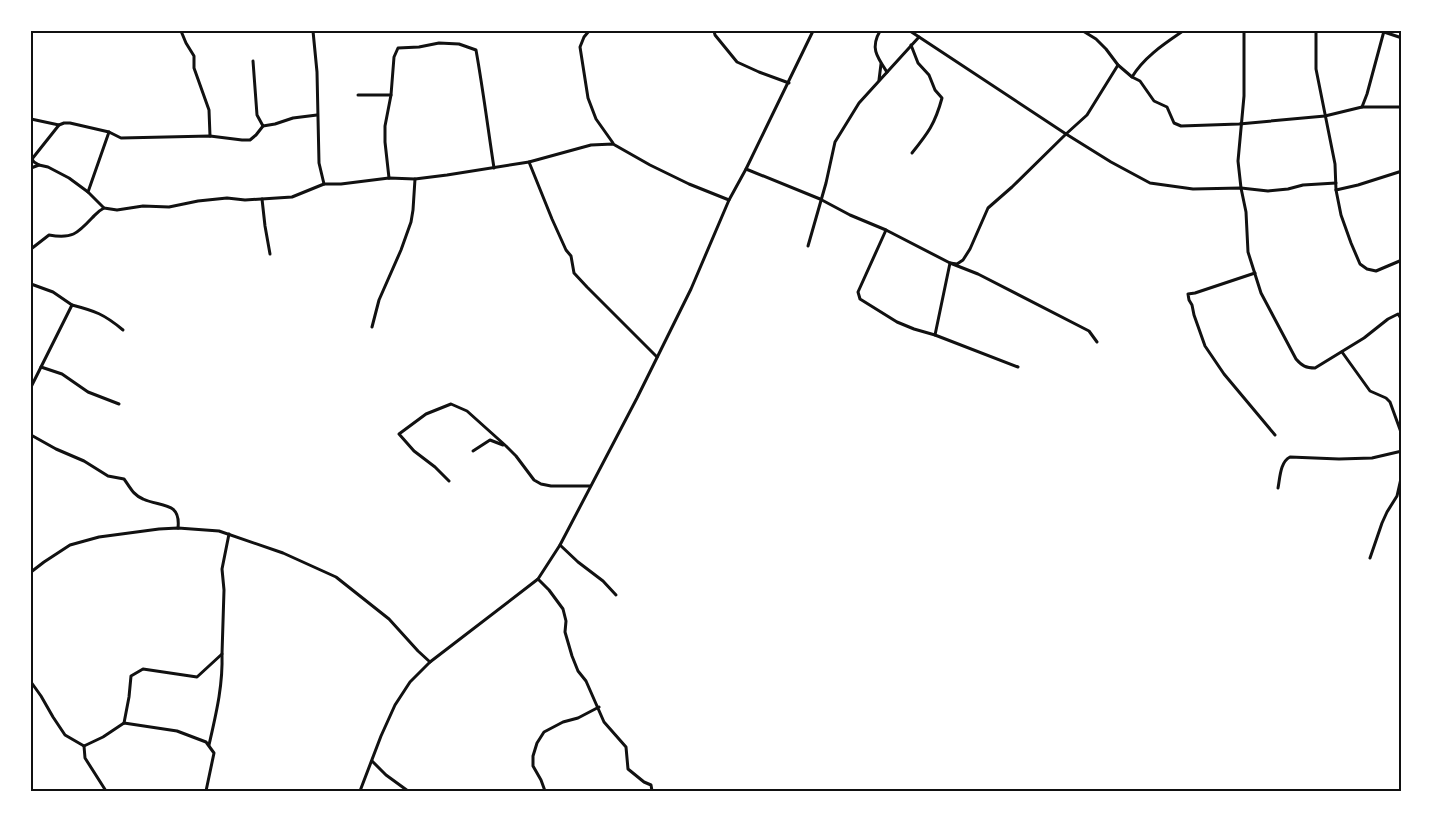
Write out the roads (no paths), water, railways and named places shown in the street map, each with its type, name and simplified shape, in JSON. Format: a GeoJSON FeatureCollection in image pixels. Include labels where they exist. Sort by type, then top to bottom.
{"type":"FeatureCollection","features":[{"type":"Feature","properties":{"kind":"street"},"geometry":{"type":"LineString","coordinates":[[181,31],[194,56],[194,68],[209,110],[210,136]]}},
{"type":"Feature","properties":{"kind":"street"},"geometry":{"type":"LineString","coordinates":[[313,31],[319,163],[324,184]]}},
{"type":"Feature","properties":{"kind":"street"},"geometry":{"type":"LineString","coordinates":[[590,31],[584,37],[580,47],[588,98],[596,119],[613,144],[689,184],[729,200]]}},
{"type":"Feature","properties":{"kind":"street"},"geometry":{"type":"LineString","coordinates":[[714,31],[715,35],[737,62],[788,83]]}},
{"type":"Feature","properties":{"kind":"street"},"geometry":{"type":"LineString","coordinates":[[360,791],[395,705],[410,682],[430,662],[538,579],[560,545],[691,289],[729,200],[813,31]]}},
{"type":"Feature","properties":{"kind":"street"},"geometry":{"type":"LineString","coordinates":[[880,31],[875,39],[874,46],[887,72]]}},
{"type":"Feature","properties":{"kind":"street"},"geometry":{"type":"LineString","coordinates":[[910,31],[1066,134],[1111,162],[1150,183],[1193,189],[1241,188],[1268,191],[1303,185],[1336,183]]}},
{"type":"Feature","properties":{"kind":"street"},"geometry":{"type":"LineString","coordinates":[[1083,31],[1096,39],[1118,65],[1140,81],[1154,101],[1167,107],[1174,123],[1181,126],[1242,124],[1325,116],[1362,107],[1402,107]]}},
{"type":"Feature","properties":{"kind":"street"},"geometry":{"type":"LineString","coordinates":[[1132,77],[1137,68],[1157,49],[1183,31]]}},
{"type":"Feature","properties":{"kind":"street"},"geometry":{"type":"LineString","coordinates":[[1244,31],[1244,96],[1238,161],[1246,212],[1248,252],[1261,293],[1296,359],[1306,368],[1314,368],[1364,338],[1391,316],[1398,314],[1402,320]]}},
{"type":"Feature","properties":{"kind":"street"},"geometry":{"type":"LineString","coordinates":[[1316,31],[1316,69],[1334,164],[1336,190],[1341,215],[1360,264],[1367,269],[1376,271],[1402,260]]}},
{"type":"Feature","properties":{"kind":"street"},"geometry":{"type":"LineString","coordinates":[[1362,107],[1384,32],[1402,38]]}},
{"type":"Feature","properties":{"kind":"street"},"geometry":{"type":"LineString","coordinates":[[808,246],[826,183],[835,142],[859,103],[919,37]]}},
{"type":"Feature","properties":{"kind":"street"},"geometry":{"type":"LineString","coordinates":[[389,178],[385,142],[394,56],[398,48],[419,47],[439,43],[459,44],[476,50],[482,79],[494,168]]}},
{"type":"Feature","properties":{"kind":"street"},"geometry":{"type":"LineString","coordinates":[[911,45],[918,63],[929,75],[935,90],[942,98],[936,119],[912,153]]}},
{"type":"Feature","properties":{"kind":"street"},"geometry":{"type":"LineString","coordinates":[[253,61],[257,115],[263,126]]}},
{"type":"Feature","properties":{"kind":"street"},"geometry":{"type":"LineString","coordinates":[[879,81],[882,63]]}},
{"type":"Feature","properties":{"kind":"street"},"geometry":{"type":"LineString","coordinates":[[950,263],[957,264],[963,260],[970,249],[988,208],[1087,115],[1118,65]]}},
{"type":"Feature","properties":{"kind":"street"},"geometry":{"type":"LineString","coordinates":[[358,96],[391,95]]}},
{"type":"Feature","properties":{"kind":"street"},"geometry":{"type":"LineString","coordinates":[[31,120],[59,125],[70,123],[109,132],[121,138],[210,136],[250,140],[263,126],[294,118],[317,115]]}},
{"type":"Feature","properties":{"kind":"street"},"geometry":{"type":"LineString","coordinates":[[59,125],[32,159],[34,162],[69,178],[88,192],[104,208],[117,210],[143,206],[169,207],[227,198],[245,200],[292,196],[324,184],[342,184],[389,178],[415,179],[529,162],[591,145],[613,144]]}},
{"type":"Feature","properties":{"kind":"street"},"geometry":{"type":"LineString","coordinates":[[88,192],[109,132]]}},
{"type":"Feature","properties":{"kind":"street"},"geometry":{"type":"LineString","coordinates":[[529,162],[552,219],[566,250],[571,256],[574,273],[657,357]]}},
{"type":"Feature","properties":{"kind":"street"},"geometry":{"type":"LineString","coordinates":[[31,168],[39,165]]}},
{"type":"Feature","properties":{"kind":"street"},"geometry":{"type":"LineString","coordinates":[[746,169],[886,230],[950,263],[1016,292],[1089,331],[1096,342]]}},
{"type":"Feature","properties":{"kind":"street"},"geometry":{"type":"LineString","coordinates":[[1336,190],[1402,171]]}},
{"type":"Feature","properties":{"kind":"street"},"geometry":{"type":"LineString","coordinates":[[372,327],[379,300],[401,250],[410,222],[413,210],[415,179]]}},
{"type":"Feature","properties":{"kind":"street"},"geometry":{"type":"LineString","coordinates":[[262,199],[264,226],[270,254]]}},
{"type":"Feature","properties":{"kind":"street"},"geometry":{"type":"LineString","coordinates":[[31,250],[49,235],[63,237],[78,233],[97,212],[104,208]]}},
{"type":"Feature","properties":{"kind":"street"},"geometry":{"type":"LineString","coordinates":[[886,230],[858,292],[860,299],[896,322],[1018,367]]}},
{"type":"Feature","properties":{"kind":"street"},"geometry":{"type":"LineString","coordinates":[[935,335],[950,263]]}},
{"type":"Feature","properties":{"kind":"street"},"geometry":{"type":"LineString","coordinates":[[1255,273],[1188,294],[1205,346],[1224,374],[1275,435]]}},
{"type":"Feature","properties":{"kind":"street"},"geometry":{"type":"LineString","coordinates":[[31,284],[53,292],[72,305],[92,310],[109,318],[123,330]]}},
{"type":"Feature","properties":{"kind":"street"},"geometry":{"type":"LineString","coordinates":[[31,387],[72,305]]}},
{"type":"Feature","properties":{"kind":"street"},"geometry":{"type":"LineString","coordinates":[[1342,352],[1370,391],[1386,398],[1390,402],[1402,435]]}},
{"type":"Feature","properties":{"kind":"street"},"geometry":{"type":"LineString","coordinates":[[41,368],[62,374],[88,392],[119,404]]}},
{"type":"Feature","properties":{"kind":"street"},"geometry":{"type":"LineString","coordinates":[[449,481],[435,467],[414,451],[399,434],[426,414],[451,404],[466,411],[506,446],[534,480],[541,484],[590,486]]}},
{"type":"Feature","properties":{"kind":"street"},"geometry":{"type":"LineString","coordinates":[[31,435],[56,449],[84,461],[108,476],[124,479],[133,492],[143,500],[172,508],[177,513],[178,528]]}},
{"type":"Feature","properties":{"kind":"street"},"geometry":{"type":"LineString","coordinates":[[473,451],[490,440],[506,446]]}},
{"type":"Feature","properties":{"kind":"street"},"geometry":{"type":"LineString","coordinates":[[1278,488],[1283,463],[1290,457],[1372,458],[1402,451]]}},
{"type":"Feature","properties":{"kind":"street"},"geometry":{"type":"LineString","coordinates":[[1370,558],[1382,523],[1397,496],[1402,474]]}},
{"type":"Feature","properties":{"kind":"street"},"geometry":{"type":"LineString","coordinates":[[31,572],[70,545],[99,537],[178,528],[219,531],[283,553],[336,577],[389,619],[430,662]]}},
{"type":"Feature","properties":{"kind":"street"},"geometry":{"type":"LineString","coordinates":[[209,746],[223,674],[224,590],[222,569],[229,534]]}},
{"type":"Feature","properties":{"kind":"street"},"geometry":{"type":"LineString","coordinates":[[560,545],[603,581],[616,595]]}},
{"type":"Feature","properties":{"kind":"street"},"geometry":{"type":"LineString","coordinates":[[538,579],[563,609],[566,621],[565,632],[578,671],[586,681],[604,722],[626,747],[628,769],[644,782],[651,785],[652,791]]}},
{"type":"Feature","properties":{"kind":"street"},"geometry":{"type":"LineString","coordinates":[[124,723],[131,676],[143,670],[197,677],[222,654]]}},
{"type":"Feature","properties":{"kind":"street"},"geometry":{"type":"LineString","coordinates":[[31,682],[65,735],[84,746]]}},
{"type":"Feature","properties":{"kind":"street"},"geometry":{"type":"LineString","coordinates":[[545,791],[541,780],[532,766],[537,743],[544,732],[598,708]]}},
{"type":"Feature","properties":{"kind":"street"},"geometry":{"type":"LineString","coordinates":[[84,746],[103,737],[124,723],[177,731],[206,742],[214,752],[206,791]]}},
{"type":"Feature","properties":{"kind":"street"},"geometry":{"type":"LineString","coordinates":[[84,746],[85,758],[106,791]]}},
{"type":"Feature","properties":{"kind":"street"},"geometry":{"type":"LineString","coordinates":[[372,761],[386,775],[408,791]]}}]}
